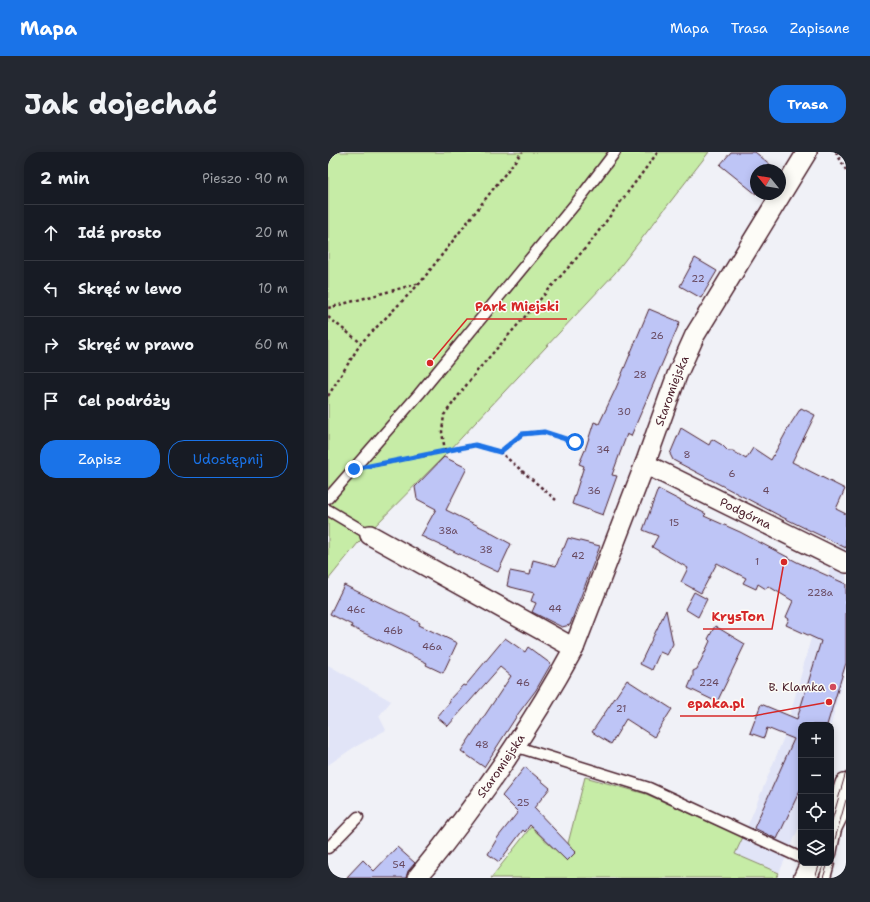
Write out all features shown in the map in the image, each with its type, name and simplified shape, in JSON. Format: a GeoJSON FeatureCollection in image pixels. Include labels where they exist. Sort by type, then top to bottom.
{"type":"FeatureCollection","features":[{"type":"Feature","properties":{"kind":"main road"},"geometry":{"type":"LineString","coordinates":[[838,817],[846,785]]}},
{"type":"Feature","properties":{"kind":"main road"},"geometry":{"type":"LineString","coordinates":[[804,878],[810,866]]}},
{"type":"Feature","properties":{"kind":"street","name":"Staromiejska"},"geometry":{"type":"LineString","coordinates":[[417,878],[464,817],[514,746],[574,648],[645,464],[677,375],[695,336],[807,152]]}},
{"type":"Feature","properties":{"kind":"street","name":"Podgórna"},"geometry":{"type":"LineString","coordinates":[[645,464],[846,563]]}},
{"type":"Feature","properties":{"kind":"street"},"geometry":{"type":"LineString","coordinates":[[370,535],[574,648]]}},
{"type":"Feature","properties":{"kind":"lane"},"geometry":{"type":"LineString","coordinates":[[328,498],[440,369],[580,198],[615,152]]}},
{"type":"Feature","properties":{"kind":"lane"},"geometry":{"type":"LineString","coordinates":[[328,510],[339,518],[370,535]]}},
{"type":"Feature","properties":{"kind":"lane"},"geometry":{"type":"LineString","coordinates":[[514,746],[649,788],[798,857]]}},
{"type":"Feature","properties":{"kind":"lane"},"geometry":{"type":"LineString","coordinates":[[328,848],[358,817]]}},
{"type":"Feature","properties":{"kind":"lane"},"geometry":{"type":"LineString","coordinates":[[834,838],[838,817]]}},
{"type":"Feature","properties":{"kind":"lane"},"geometry":{"type":"LineString","coordinates":[[825,878],[828,866]]}},
{"type":"Feature","properties":{"kind":"path"},"geometry":{"type":"LineString","coordinates":[[328,396],[361,343],[420,283],[522,152]]}},
{"type":"Feature","properties":{"kind":"path"},"geometry":{"type":"LineString","coordinates":[[445,451],[442,432],[444,415],[477,371],[589,244],[658,152]]}},
{"type":"Feature","properties":{"kind":"path"},"geometry":{"type":"LineString","coordinates":[[836,152],[846,170]]}},
{"type":"Feature","properties":{"kind":"path"},"geometry":{"type":"LineString","coordinates":[[328,308],[420,283]]}},
{"type":"Feature","properties":{"kind":"path"},"geometry":{"type":"LineString","coordinates":[[328,317],[361,343]]}},
{"type":"Feature","properties":{"kind":"path"},"geometry":{"type":"LineString","coordinates":[[500,452],[522,434],[544,432],[575,442]]}},
{"type":"Feature","properties":{"kind":"path"},"geometry":{"type":"LineString","coordinates":[[354,469],[475,445],[500,452],[556,500]]}},
{"type":"Feature","properties":{"kind":"shaded area"},"geometry":{"type":"Polygon","coordinates":[[[846,510],[846,667],[832,722],[798,722],[798,830],[779,873],[735,854],[784,737],[846,510]]]}},
{"type":"Feature","properties":{"kind":"shaded area"},"geometry":{"type":"Polygon","coordinates":[[[328,665],[391,701],[379,716],[386,730],[353,748],[328,765],[328,665]]]}},
{"type":"Feature","properties":{"kind":"green space"},"geometry":{"type":"Polygon","coordinates":[[[328,152],[709,152],[615,273],[448,452],[358,543],[328,580],[328,152]]]}},
{"type":"Feature","properties":{"kind":"green space"},"geometry":{"type":"Polygon","coordinates":[[[585,777],[646,794],[743,837],[735,854],[779,873],[776,878],[491,878],[531,827],[552,847],[565,855],[585,777]]]}},
{"type":"Feature","properties":{"kind":"building"},"geometry":{"type":"Polygon","coordinates":[[[731,152],[755,152],[770,164],[750,164],[750,189],[720,165],[731,152]]]}},
{"type":"Feature","properties":{"kind":"building"},"geometry":{"type":"Polygon","coordinates":[[[695,258],[717,271],[701,298],[680,286],[695,258]]]}},
{"type":"Feature","properties":{"kind":"building"},"geometry":{"type":"Polygon","coordinates":[[[649,309],[680,322],[631,436],[627,434],[612,475],[617,476],[603,515],[572,504],[584,466],[579,464],[594,422],[599,424],[616,388],[649,309]]]}},
{"type":"Feature","properties":{"kind":"building"},"geometry":{"type":"Polygon","coordinates":[[[801,408],[815,415],[792,462],[845,489],[836,509],[846,514],[846,548],[782,517],[673,460],[670,454],[681,428],[709,445],[712,439],[728,451],[733,451],[746,459],[753,448],[771,460],[801,408]]]}},
{"type":"Feature","properties":{"kind":"building"},"geometry":{"type":"Polygon","coordinates":[[[444,457],[467,468],[446,510],[491,532],[511,544],[498,572],[421,536],[436,509],[417,499],[415,487],[444,457]]]}},
{"type":"Feature","properties":{"kind":"building"},"geometry":{"type":"Polygon","coordinates":[[[658,489],[706,514],[704,516],[740,532],[797,562],[846,584],[846,663],[828,722],[798,722],[798,794],[777,839],[754,828],[794,739],[767,728],[764,738],[750,733],[761,704],[797,719],[821,641],[786,625],[789,619],[786,617],[793,601],[768,586],[766,589],[758,584],[756,589],[743,583],[746,578],[717,563],[701,593],[681,582],[688,568],[652,547],[658,536],[643,530],[658,489]]]}},
{"type":"Feature","properties":{"kind":"building"},"geometry":{"type":"Polygon","coordinates":[[[568,538],[600,546],[570,625],[562,627],[532,612],[536,603],[531,601],[534,593],[507,586],[510,571],[530,575],[533,560],[556,566],[568,538]]]}},
{"type":"Feature","properties":{"kind":"building"},"geometry":{"type":"Polygon","coordinates":[[[344,585],[420,623],[419,625],[457,643],[443,673],[426,665],[427,663],[351,627],[352,625],[330,614],[344,585]]]}},
{"type":"Feature","properties":{"kind":"building"},"geometry":{"type":"Polygon","coordinates":[[[694,592],[707,599],[698,617],[685,609],[694,592]]]}},
{"type":"Feature","properties":{"kind":"building"},"geometry":{"type":"Polygon","coordinates":[[[666,610],[673,644],[667,655],[660,652],[652,670],[640,664],[666,610]]]}},
{"type":"Feature","properties":{"kind":"building"},"geometry":{"type":"Polygon","coordinates":[[[715,626],[745,644],[717,702],[688,688],[693,676],[693,671],[697,669],[710,641],[708,639],[715,626]]]}},
{"type":"Feature","properties":{"kind":"building"},"geometry":{"type":"Polygon","coordinates":[[[505,638],[525,652],[528,647],[551,664],[536,690],[518,714],[484,767],[461,751],[511,676],[500,667],[448,726],[437,717],[450,702],[449,700],[463,685],[465,686],[505,638]]]}},
{"type":"Feature","properties":{"kind":"building"},"geometry":{"type":"Polygon","coordinates":[[[627,680],[672,709],[654,737],[626,719],[611,744],[592,732],[627,680]]]}},
{"type":"Feature","properties":{"kind":"building"},"geometry":{"type":"Polygon","coordinates":[[[525,767],[550,788],[534,808],[576,852],[567,861],[530,825],[525,832],[523,830],[499,862],[488,854],[498,837],[518,812],[502,796],[525,767]]]}},
{"type":"Feature","properties":{"kind":"building"},"geometry":{"type":"Polygon","coordinates":[[[397,847],[415,863],[408,871],[406,878],[346,878],[363,860],[374,871],[397,847]]]}},
{"type":"Feature","properties":{"kind":"tram line"},"geometry":{"type":"LineString","coordinates":[[834,814],[846,772]]}},
{"type":"Feature","properties":{"kind":"tram line"},"geometry":{"type":"LineString","coordinates":[[834,842],[846,800]]}},
{"type":"Feature","properties":{"kind":"tram line"},"geometry":{"type":"LineString","coordinates":[[815,878],[819,866]]}},
{"type":"Feature","properties":{"kind":"tram line"},"geometry":{"type":"LineString","coordinates":[[823,878],[827,866]]}},
{"type":"Feature","properties":{"kind":"place","name":"Park Miejski"},"geometry":{"type":"Point","coordinates":[430,363]}},
{"type":"Feature","properties":{"kind":"place","name":"KrysTon"},"geometry":{"type":"Point","coordinates":[784,562]}},
{"type":"Feature","properties":{"kind":"place","name":"B. Klamka"},"geometry":{"type":"Point","coordinates":[833,687]}},
{"type":"Feature","properties":{"kind":"place","name":"epaka.pl"},"geometry":{"type":"Point","coordinates":[829,702]}},
{"type":"Feature","properties":{"kind":"route"},"geometry":{"type":"LineString","coordinates":[[354,469],[475,445],[500,452],[522,434],[544,432],[575,442]]}}]}
